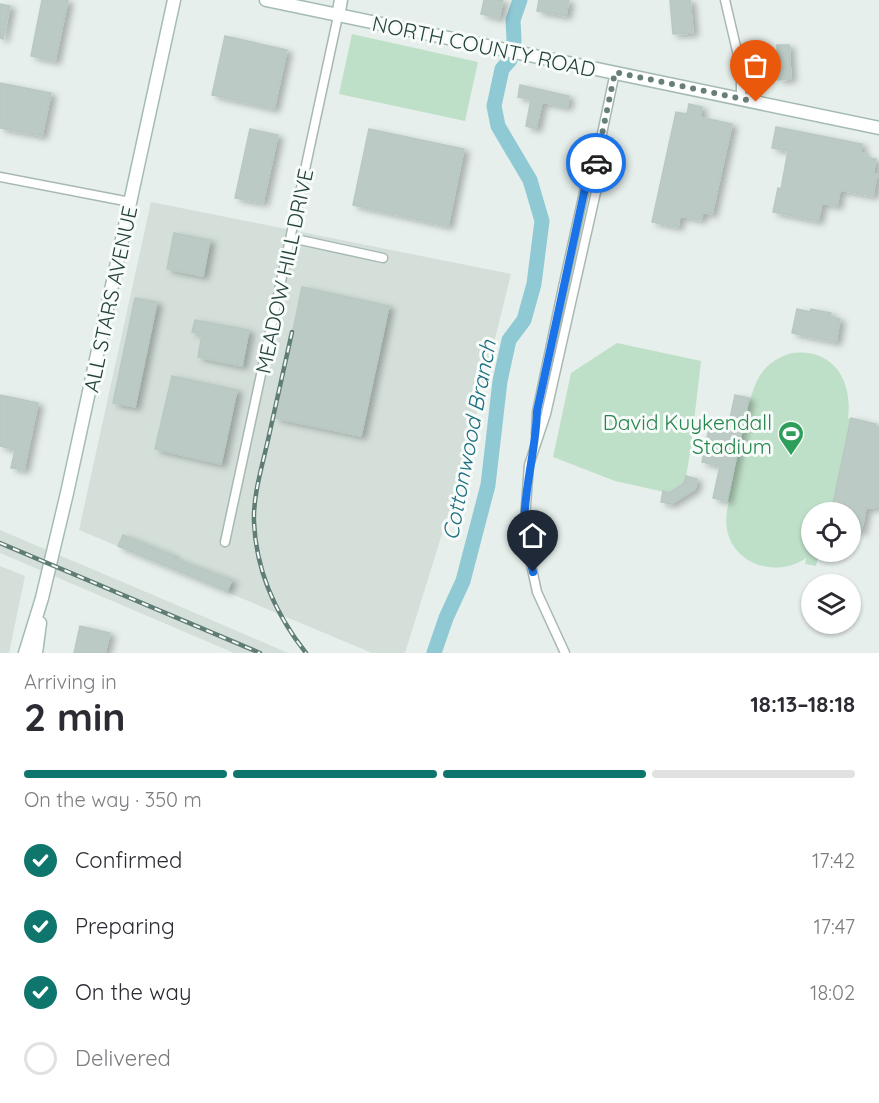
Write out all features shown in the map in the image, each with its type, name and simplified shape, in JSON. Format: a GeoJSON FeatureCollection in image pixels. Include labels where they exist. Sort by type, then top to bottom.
{"type":"FeatureCollection","features":[{"type":"Feature","properties":{"kind":"street","name":"ALL STARS AVENUE"},"geometry":{"type":"LineString","coordinates":[[25,653],[42,598],[82,427],[174,0]]}},
{"type":"Feature","properties":{"kind":"street","name":"NORTH COUNTY ROAD"},"geometry":{"type":"LineString","coordinates":[[266,0],[879,128]]}},
{"type":"Feature","properties":{"kind":"street","name":"MEADOW HILL DRIVE"},"geometry":{"type":"LineString","coordinates":[[225,542],[341,0]]}},
{"type":"Feature","properties":{"kind":"street"},"geometry":{"type":"LineString","coordinates":[[725,0],[741,68],[741,99]]}},
{"type":"Feature","properties":{"kind":"street"},"geometry":{"type":"LineString","coordinates":[[536,441],[537,411],[562,292],[585,188],[595,167],[615,72]]}},
{"type":"Feature","properties":{"kind":"street"},"geometry":{"type":"LineString","coordinates":[[565,653],[537,592],[524,532],[529,465],[546,414],[596,192],[595,167]]}},
{"type":"Feature","properties":{"kind":"street"},"geometry":{"type":"LineString","coordinates":[[0,177],[130,202]]}},
{"type":"Feature","properties":{"kind":"street"},"geometry":{"type":"LineString","coordinates":[[291,238],[382,258]]}},
{"type":"Feature","properties":{"kind":"street"},"geometry":{"type":"LineString","coordinates":[[562,292],[573,294]]}},
{"type":"Feature","properties":{"kind":"street","name":"ALL STARS AVENUE"},"geometry":{"type":"LineString","coordinates":[[36,653],[42,598]]}},
{"type":"Feature","properties":{"kind":"shaded area"},"geometry":{"type":"Polygon","coordinates":[[[151,202],[511,274],[465,460],[405,653],[372,653],[79,530],[151,202]]]}},
{"type":"Feature","properties":{"kind":"shaded area"},"geometry":{"type":"Polygon","coordinates":[[[0,530],[288,653],[234,653],[0,553],[0,530]]]}},
{"type":"Feature","properties":{"kind":"shaded area"},"geometry":{"type":"Polygon","coordinates":[[[0,566],[25,576],[9,653],[0,653],[0,566]]]}},
{"type":"Feature","properties":{"kind":"green space"},"geometry":{"type":"Polygon","coordinates":[[[352,34],[478,62],[465,121],[339,94],[352,34]]]}},
{"type":"Feature","properties":{"kind":"green space"},"geometry":{"type":"Polygon","coordinates":[[[617,343],[701,361],[685,483],[669,493],[615,481],[553,457],[571,373],[617,343]]]}},
{"type":"Feature","properties":{"kind":"green space","name":"David Kuykendall Stadium"},"geometry":{"type":"Polygon","coordinates":[[[792,353],[806,353],[829,361],[843,379],[847,391],[848,418],[876,424],[875,426],[879,427],[879,503],[878,507],[866,508],[861,532],[861,502],[801,502],[801,561],[784,567],[772,567],[761,566],[750,561],[733,545],[726,526],[729,502],[713,498],[720,466],[702,462],[710,424],[728,428],[735,395],[751,398],[760,375],[770,364],[792,353]]]}},
{"type":"Feature","properties":{"kind":"green space","name":"David Kuykendall Stadium"},"geometry":{"type":"Polygon","coordinates":[[[805,562],[817,562],[816,566],[805,564],[805,562]]]}},
{"type":"Feature","properties":{"kind":"building"},"geometry":{"type":"Polygon","coordinates":[[[42,0],[68,0],[55,61],[31,56],[42,0]]]}},
{"type":"Feature","properties":{"kind":"building"},"geometry":{"type":"Polygon","coordinates":[[[484,0],[503,0],[499,18],[481,14],[484,0]]]}},
{"type":"Feature","properties":{"kind":"building"},"geometry":{"type":"Polygon","coordinates":[[[539,0],[569,0],[566,16],[537,11],[539,0]]]}},
{"type":"Feature","properties":{"kind":"building"},"geometry":{"type":"Polygon","coordinates":[[[670,0],[690,0],[693,33],[673,34],[670,0]]]}},
{"type":"Feature","properties":{"kind":"building"},"geometry":{"type":"Polygon","coordinates":[[[0,4],[10,6],[3,39],[0,38],[0,4]]]}},
{"type":"Feature","properties":{"kind":"building"},"geometry":{"type":"Polygon","coordinates":[[[225,36],[287,50],[274,109],[212,95],[225,36]]]}},
{"type":"Feature","properties":{"kind":"building"},"geometry":{"type":"Polygon","coordinates":[[[777,45],[789,45],[791,79],[778,80],[777,45]]]}},
{"type":"Feature","properties":{"kind":"building"},"geometry":{"type":"Polygon","coordinates":[[[0,83],[51,93],[42,136],[0,128],[0,83]]]}},
{"type":"Feature","properties":{"kind":"building"},"geometry":{"type":"Polygon","coordinates":[[[520,85],[569,96],[567,107],[542,102],[536,129],[526,126],[531,99],[518,97],[520,85]]]}},
{"type":"Feature","properties":{"kind":"building"},"geometry":{"type":"Polygon","coordinates":[[[689,104],[702,107],[700,117],[732,124],[712,214],[703,212],[701,220],[680,216],[678,227],[652,222],[676,112],[687,114],[689,104]]]}},
{"type":"Feature","properties":{"kind":"building"},"geometry":{"type":"Polygon","coordinates":[[[776,127],[862,144],[860,153],[865,153],[864,157],[876,159],[873,174],[877,174],[873,196],[840,190],[837,206],[822,203],[818,221],[773,212],[778,188],[781,189],[788,151],[772,148],[776,127]]]}},
{"type":"Feature","properties":{"kind":"building"},"geometry":{"type":"Polygon","coordinates":[[[250,129],[278,135],[263,203],[235,198],[250,129]]]}},
{"type":"Feature","properties":{"kind":"building"},"geometry":{"type":"Polygon","coordinates":[[[369,129],[464,149],[448,226],[353,205],[369,129]]]}},
{"type":"Feature","properties":{"kind":"building"},"geometry":{"type":"Polygon","coordinates":[[[174,233],[210,240],[203,276],[167,269],[174,233]]]}},
{"type":"Feature","properties":{"kind":"building"},"geometry":{"type":"Polygon","coordinates":[[[302,287],[389,306],[361,436],[275,418],[302,287]]]}},
{"type":"Feature","properties":{"kind":"building"},"geometry":{"type":"Polygon","coordinates":[[[135,298],[157,302],[135,407],[113,403],[135,298]]]}},
{"type":"Feature","properties":{"kind":"building"},"geometry":{"type":"Polygon","coordinates":[[[797,309],[831,313],[830,316],[840,319],[836,342],[792,333],[797,309]]]}},
{"type":"Feature","properties":{"kind":"building"},"geometry":{"type":"Polygon","coordinates":[[[195,320],[249,330],[242,366],[198,357],[202,334],[192,332],[195,320]]]}},
{"type":"Feature","properties":{"kind":"building"},"geometry":{"type":"Polygon","coordinates":[[[172,376],[237,390],[221,464],[155,449],[172,376]]]}},
{"type":"Feature","properties":{"kind":"building"},"geometry":{"type":"Polygon","coordinates":[[[0,395],[38,403],[24,470],[11,468],[15,450],[0,446],[0,395]]]}},
{"type":"Feature","properties":{"kind":"building"},"geometry":{"type":"Polygon","coordinates":[[[735,395],[749,398],[727,501],[713,498],[720,466],[702,462],[710,424],[728,428],[735,395]]]}},
{"type":"Feature","properties":{"kind":"building"},"geometry":{"type":"Polygon","coordinates":[[[851,418],[876,424],[875,427],[879,427],[878,507],[866,508],[861,532],[861,502],[833,502],[851,418]]]}},
{"type":"Feature","properties":{"kind":"building"},"geometry":{"type":"Polygon","coordinates":[[[686,476],[697,479],[695,489],[671,504],[661,502],[663,491],[669,493],[684,483],[686,476]]]}},
{"type":"Feature","properties":{"kind":"building"},"geometry":{"type":"Polygon","coordinates":[[[123,535],[174,556],[173,558],[232,580],[227,591],[118,546],[123,535]]]}},
{"type":"Feature","properties":{"kind":"building"},"geometry":{"type":"Polygon","coordinates":[[[80,626],[110,633],[105,653],[74,653],[80,626]]]}},
{"type":"Feature","properties":{"kind":"waterway","name":"Cottonwood Branch"},"geometry":{"type":"LineString","coordinates":[[434,653],[446,618],[463,581],[488,485],[500,381],[509,340],[524,320],[534,284],[542,221],[530,180],[498,126],[494,106],[502,69],[510,60],[514,40],[513,20],[520,0]]}},
{"type":"Feature","properties":{"kind":"railway"},"geometry":{"type":"LineString","coordinates":[[292,332],[258,481],[254,522],[259,558],[270,592],[286,624],[306,653]]}},
{"type":"Feature","properties":{"kind":"railway"},"geometry":{"type":"LineString","coordinates":[[0,543],[260,653]]}},
{"type":"Feature","properties":{"kind":"way so far"},"geometry":{"type":"LineString","coordinates":[[596,163],[615,72],[756,102]]}},
{"type":"Feature","properties":{"kind":"place","name":"David Kuykendall Stadium"},"geometry":{"type":"Point","coordinates":[791,457]}},
{"type":"Feature","properties":{"kind":"route"},"geometry":{"type":"LineString","coordinates":[[533,572],[524,532],[529,465],[536,441],[537,411],[585,188],[596,163]]}}]}
